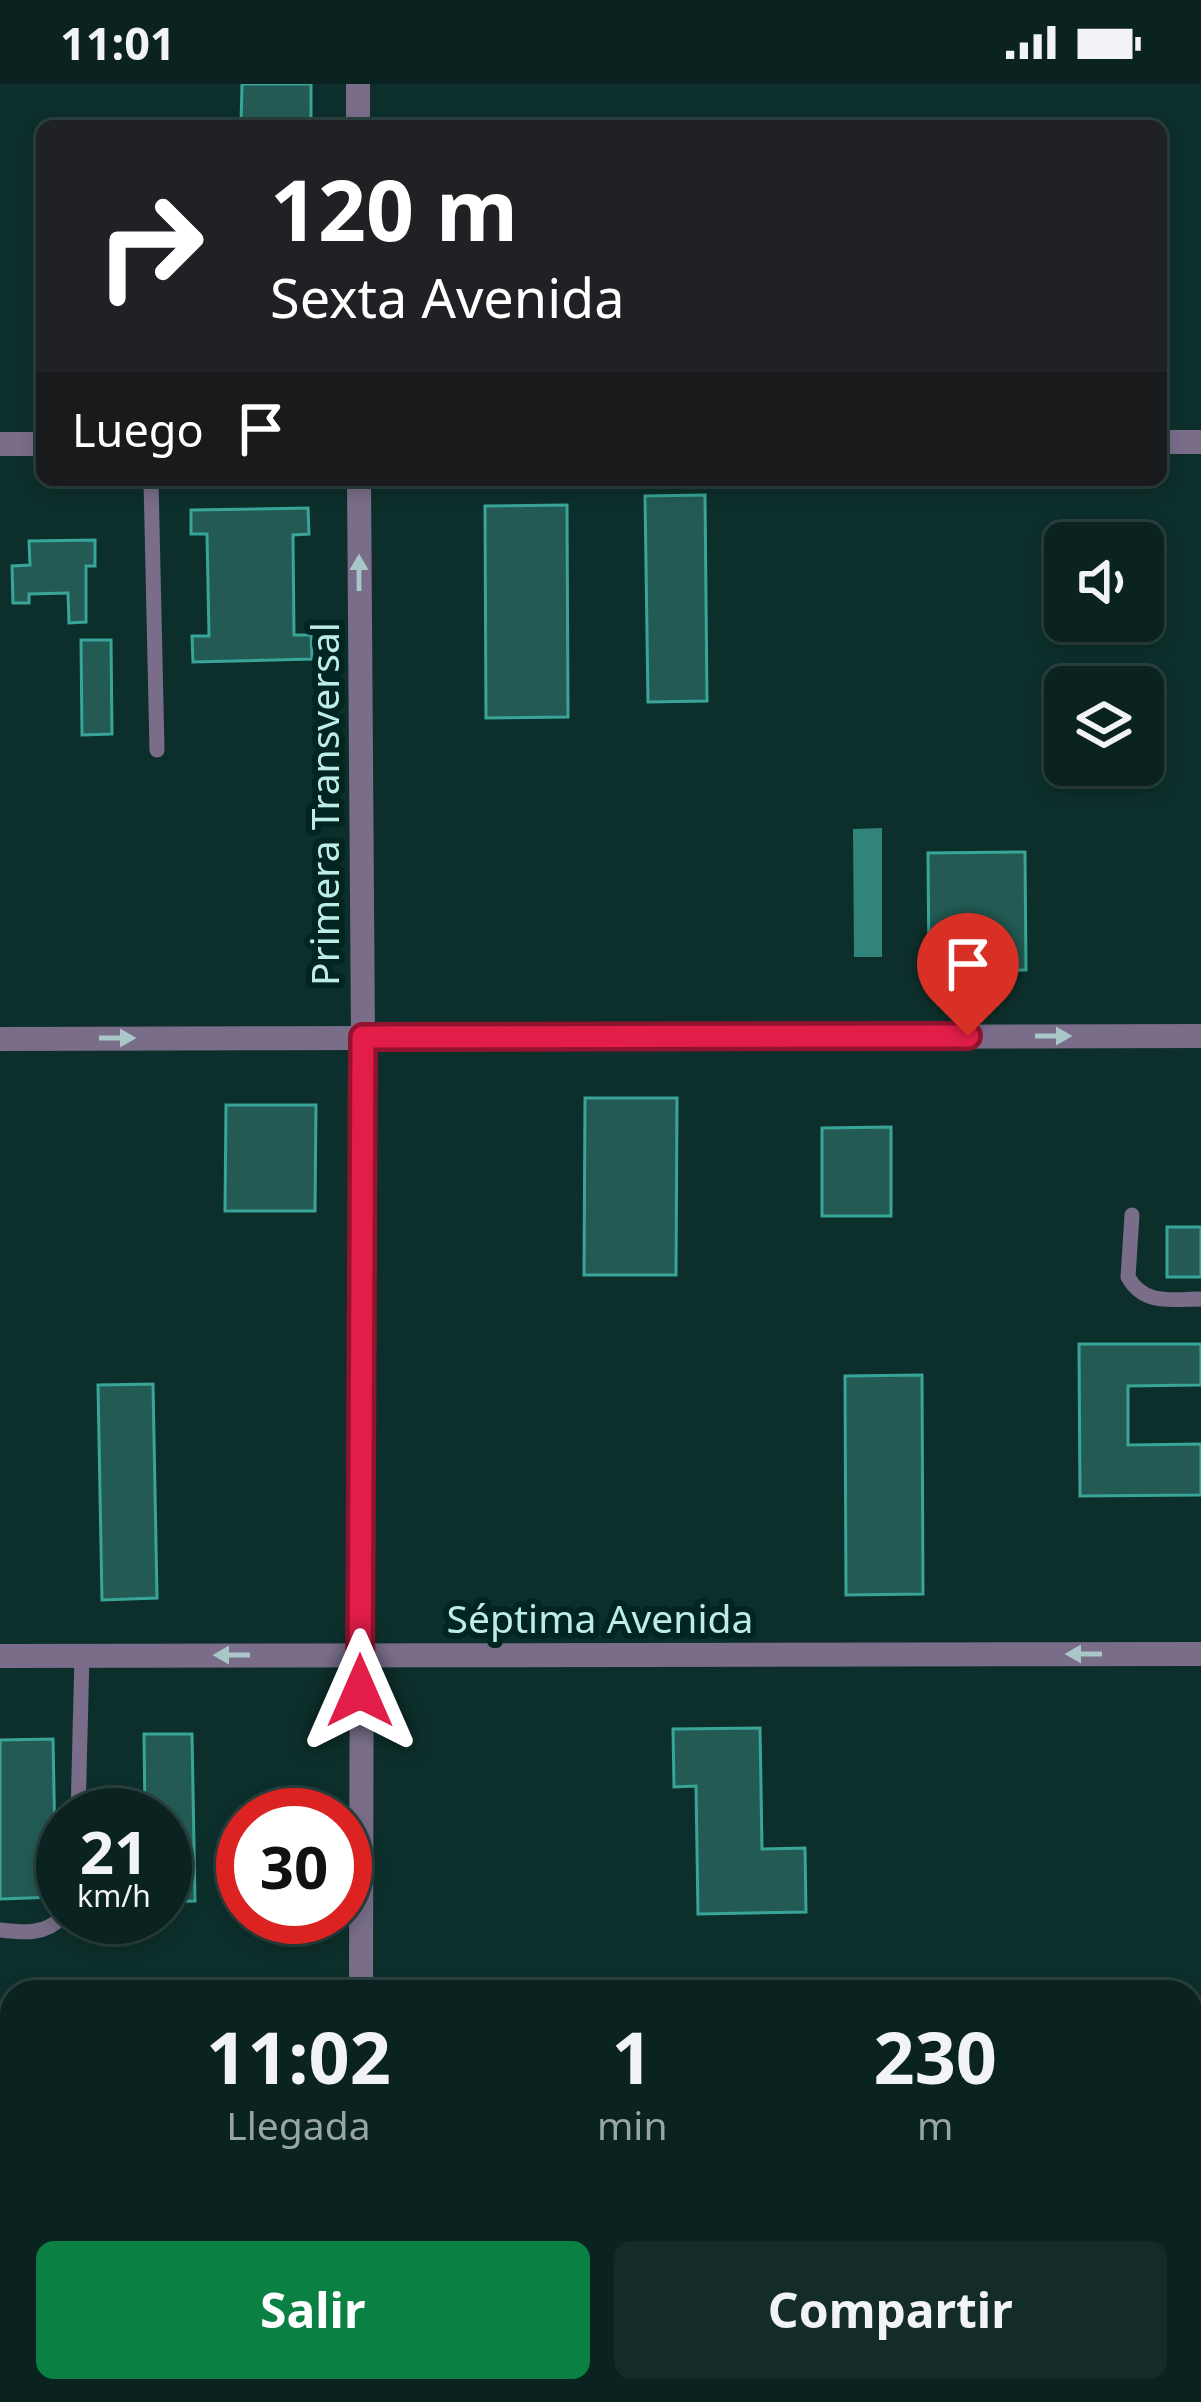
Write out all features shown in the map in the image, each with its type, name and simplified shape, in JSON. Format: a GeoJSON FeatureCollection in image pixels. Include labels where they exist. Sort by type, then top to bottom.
{"type":"FeatureCollection","features":[{"type":"Feature","properties":{"kind":"street"},"geometry":{"type":"LineString","coordinates":[[358,84],[358,120]]}},
{"type":"Feature","properties":{"kind":"street"},"geometry":{"type":"LineString","coordinates":[[1167,442],[1201,442]]}},
{"type":"Feature","properties":{"kind":"street"},"geometry":{"type":"LineString","coordinates":[[0,444],[36,444]]}},
{"type":"Feature","properties":{"kind":"street","name":"Primera Transversal"},"geometry":{"type":"LineString","coordinates":[[359,486],[361,1980]]}},
{"type":"Feature","properties":{"kind":"street"},"geometry":{"type":"LineString","coordinates":[[0,1039],[1201,1036]]}},
{"type":"Feature","properties":{"kind":"street","name":"Séptima Avenida"},"geometry":{"type":"LineString","coordinates":[[0,1656],[1201,1654]]}},
{"type":"Feature","properties":{"kind":"lane"},"geometry":{"type":"LineString","coordinates":[[151,486],[157,750]]}},
{"type":"Feature","properties":{"kind":"lane"},"geometry":{"type":"LineString","coordinates":[[1132,1215],[1128,1277],[1132,1286],[1150,1299],[1201,1299]]}},
{"type":"Feature","properties":{"kind":"lane"},"geometry":{"type":"LineString","coordinates":[[79,1788],[82,1655]]}},
{"type":"Feature","properties":{"kind":"lane"},"geometry":{"type":"LineString","coordinates":[[0,1930],[36,1931]]}},
{"type":"Feature","properties":{"kind":"shaded area"},"geometry":{"type":"Polygon","coordinates":[[[882,828],[882,957],[854,957],[853,829],[882,828]]]}},
{"type":"Feature","properties":{"kind":"building"},"geometry":{"type":"Polygon","coordinates":[[[242,84],[311,84],[311,120],[241,120],[242,84]]]}},
{"type":"Feature","properties":{"kind":"building"},"geometry":{"type":"Polygon","coordinates":[[[705,495],[707,701],[648,702],[645,496],[705,495]]]}},
{"type":"Feature","properties":{"kind":"building"},"geometry":{"type":"Polygon","coordinates":[[[567,505],[568,717],[486,718],[485,506],[567,505]]]}},
{"type":"Feature","properties":{"kind":"building"},"geometry":{"type":"Polygon","coordinates":[[[308,508],[309,534],[293,535],[294,635],[311,635],[312,659],[193,662],[192,636],[209,636],[207,534],[191,534],[191,510],[308,508]]]}},
{"type":"Feature","properties":{"kind":"building"},"geometry":{"type":"Polygon","coordinates":[[[95,540],[95,566],[86,566],[86,622],[69,623],[68,593],[29,594],[29,603],[13,603],[12,566],[30,565],[29,541],[95,540]]]}},
{"type":"Feature","properties":{"kind":"building"},"geometry":{"type":"Polygon","coordinates":[[[81,640],[111,640],[112,734],[82,735],[81,640]]]}},
{"type":"Feature","properties":{"kind":"building"},"geometry":{"type":"Polygon","coordinates":[[[1025,852],[1026,970],[929,971],[928,853],[1025,852]]]}},
{"type":"Feature","properties":{"kind":"building"},"geometry":{"type":"Polygon","coordinates":[[[585,1098],[677,1098],[676,1275],[584,1275],[585,1098]]]}},
{"type":"Feature","properties":{"kind":"building"},"geometry":{"type":"Polygon","coordinates":[[[226,1105],[316,1105],[315,1211],[225,1211],[226,1105]]]}},
{"type":"Feature","properties":{"kind":"building"},"geometry":{"type":"Polygon","coordinates":[[[891,1127],[891,1216],[822,1216],[822,1128],[891,1127]]]}},
{"type":"Feature","properties":{"kind":"building"},"geometry":{"type":"Polygon","coordinates":[[[1167,1227],[1201,1227],[1201,1277],[1167,1277],[1167,1227]]]}},
{"type":"Feature","properties":{"kind":"building"},"geometry":{"type":"Polygon","coordinates":[[[1079,1344],[1201,1344],[1201,1385],[1128,1386],[1128,1445],[1201,1444],[1201,1495],[1080,1496],[1079,1344]]]}},
{"type":"Feature","properties":{"kind":"building"},"geometry":{"type":"Polygon","coordinates":[[[922,1375],[923,1594],[846,1595],[845,1376],[922,1375]]]}},
{"type":"Feature","properties":{"kind":"building"},"geometry":{"type":"Polygon","coordinates":[[[153,1384],[157,1598],[102,1600],[98,1385],[153,1384]]]}},
{"type":"Feature","properties":{"kind":"building"},"geometry":{"type":"Polygon","coordinates":[[[760,1728],[762,1849],[805,1848],[806,1912],[698,1914],[696,1786],[674,1787],[673,1729],[760,1728]]]}},
{"type":"Feature","properties":{"kind":"building"},"geometry":{"type":"Polygon","coordinates":[[[144,1734],[192,1734],[195,1901],[192,1788],[145,1788],[144,1734]]]}},
{"type":"Feature","properties":{"kind":"building"},"geometry":{"type":"Polygon","coordinates":[[[53,1739],[54,1788],[36,1788],[36,1898],[0,1899],[0,1740],[53,1739]]]}},
{"type":"Feature","properties":{"kind":"route"},"geometry":{"type":"LineString","coordinates":[[360,1691],[363,1037],[968,1036]]}}]}
